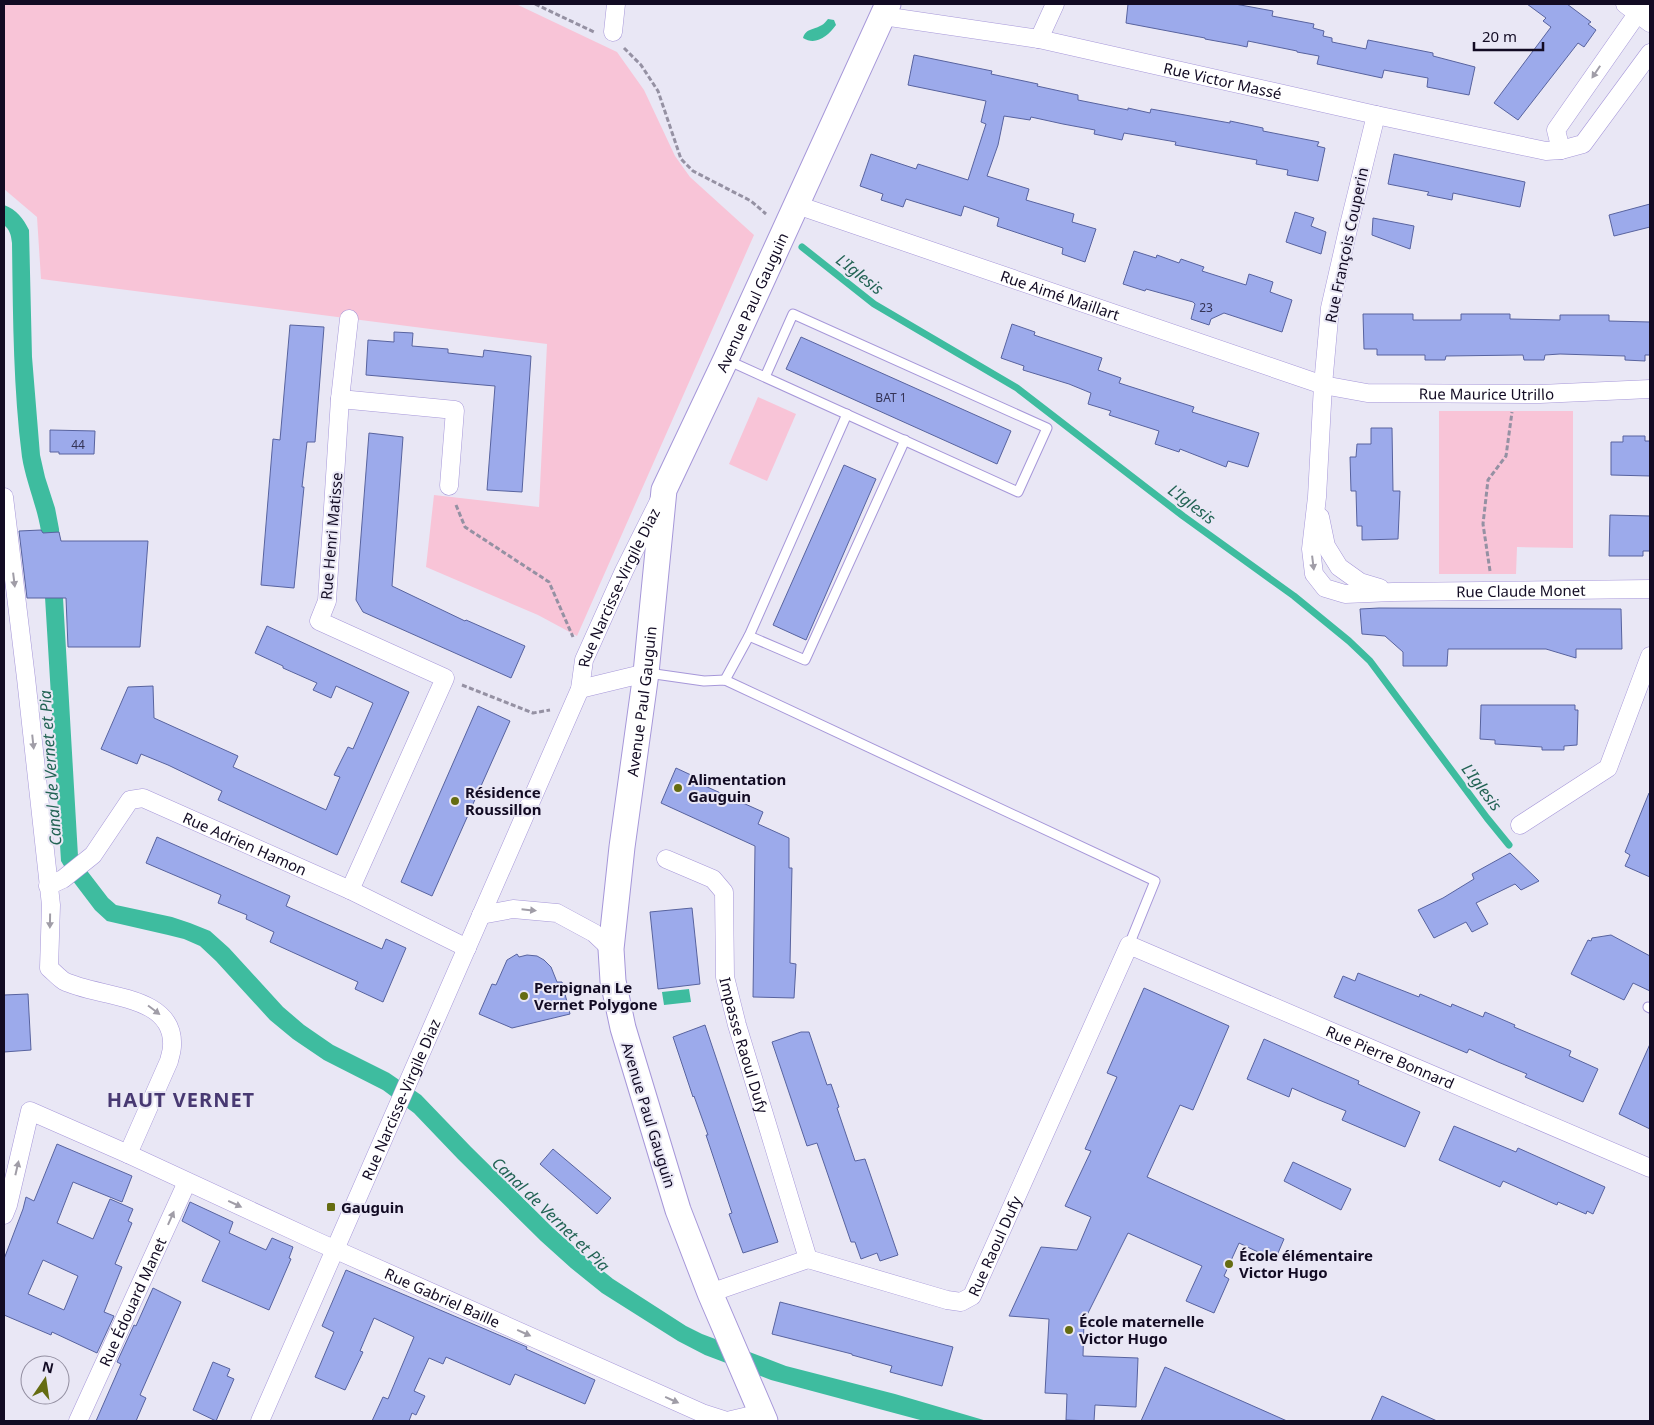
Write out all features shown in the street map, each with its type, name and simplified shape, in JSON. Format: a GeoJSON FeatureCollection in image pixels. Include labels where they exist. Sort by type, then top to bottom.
{"type":"FeatureCollection","features":[{"type":"Feature","properties":{"kind":"street"},"geometry":{"type":"LineString","coordinates":[[616,4],[616,38]]}},
{"type":"Feature","properties":{"kind":"street"},"geometry":{"type":"LineString","coordinates":[[1039,39],[1055,4]]}},
{"type":"Feature","properties":{"kind":"street","name":"Rue Victor Massé"},"geometry":{"type":"LineString","coordinates":[[886,10],[1039,39],[1376,115],[1546,150],[1561,150],[1583,144],[1650,53]]}},
{"type":"Feature","properties":{"kind":"street","name":"Avenue Paul Gauguin"},"geometry":{"type":"LineString","coordinates":[[763,1417],[710,1293],[678,1210],[623,1028],[613,981],[611,948],[622,847],[646,673],[664,490],[886,10]]}},
{"type":"Feature","properties":{"kind":"street"},"geometry":{"type":"LineString","coordinates":[[1561,150],[1556,130],[1639,11]]}},
{"type":"Feature","properties":{"kind":"street","name":"Rue François Couperin"},"geometry":{"type":"LineString","coordinates":[[1376,115],[1330,308],[1323,385],[1317,497],[1311,549],[1314,574],[1325,588],[1345,594],[1392,592]]}},
{"type":"Feature","properties":{"kind":"street","name":"Rue Aimé Maillart"},"geometry":{"type":"LineString","coordinates":[[797,205],[1323,385]]}},
{"type":"Feature","properties":{"kind":"street","name":"Rue Henri Matisse"},"geometry":{"type":"LineString","coordinates":[[349,319],[340,399],[327,601],[319,621],[445,678]]}},
{"type":"Feature","properties":{"kind":"street","name":"Rue Maurice Utrillo"},"geometry":{"type":"LineString","coordinates":[[1323,385],[1367,393],[1514,394],[1650,389]]}},
{"type":"Feature","properties":{"kind":"street"},"geometry":{"type":"LineString","coordinates":[[340,399],[455,410],[449,486]]}},
{"type":"Feature","properties":{"kind":"street","name":"Rue Narcisse-Virgile Diaz"},"geometry":{"type":"LineString","coordinates":[[260,1421],[576,697],[584,660],[624,571],[664,490]]}},
{"type":"Feature","properties":{"kind":"street"},"geometry":{"type":"LineString","coordinates":[[4,497],[26,678],[56,882],[51,905],[49,968],[63,981],[149,1006],[163,1018],[170,1030],[172,1046],[169,1061],[128,1154]]}},
{"type":"Feature","properties":{"kind":"street","name":"Rue François Couperin"},"geometry":{"type":"LineString","coordinates":[[1317,497],[1326,546],[1339,567],[1360,582],[1392,592]]}},
{"type":"Feature","properties":{"kind":"street","name":"Rue Claude Monet"},"geometry":{"type":"LineString","coordinates":[[1392,592],[1650,589]]}},
{"type":"Feature","properties":{"kind":"street"},"geometry":{"type":"LineString","coordinates":[[1520,825],[1608,768],[1650,656]]}},
{"type":"Feature","properties":{"kind":"street","name":"Rue Narcisse-Virgile Diaz"},"geometry":{"type":"LineString","coordinates":[[576,697],[646,673]]}},
{"type":"Feature","properties":{"kind":"street"},"geometry":{"type":"LineString","coordinates":[[350,890],[445,678]]}},
{"type":"Feature","properties":{"kind":"street","name":"Rue Adrien Hamon"},"geometry":{"type":"LineString","coordinates":[[56,882],[93,855],[130,800],[143,798],[350,890],[467,948]]}},
{"type":"Feature","properties":{"kind":"street","name":"Impasse Raoul Dufy"},"geometry":{"type":"LineString","coordinates":[[666,859],[713,879],[724,892],[725,977],[737,1025],[808,1259]]}},
{"type":"Feature","properties":{"kind":"street"},"geometry":{"type":"LineString","coordinates":[[481,915],[513,909],[556,913],[594,933],[611,948]]}},
{"type":"Feature","properties":{"kind":"street","name":"Rue Pierre Bonnard"},"geometry":{"type":"LineString","coordinates":[[1129,945],[1650,1168]]}},
{"type":"Feature","properties":{"kind":"street","name":"Rue Raoul Dufy"},"geometry":{"type":"LineString","coordinates":[[808,1259],[947,1300],[961,1302],[972,1296],[1129,945]]}},
{"type":"Feature","properties":{"kind":"street","name":"Rue Gabriel Baille"},"geometry":{"type":"LineString","coordinates":[[4,1214],[8,1205],[30,1111],[128,1154],[335,1250],[702,1413],[727,1421],[763,1417]]}},
{"type":"Feature","properties":{"kind":"street","name":"Rue Édouard Manet"},"geometry":{"type":"LineString","coordinates":[[78,1421],[187,1182]]}},
{"type":"Feature","properties":{"kind":"street"},"geometry":{"type":"LineString","coordinates":[[710,1293],[808,1259]]}},
{"type":"Feature","properties":{"kind":"lane"},"geometry":{"type":"LineString","coordinates":[[726,359],[765,377],[905,440],[1018,492],[1047,428],[793,314],[765,377]]}},
{"type":"Feature","properties":{"kind":"lane"},"geometry":{"type":"LineString","coordinates":[[725,680],[749,636],[847,414]]}},
{"type":"Feature","properties":{"kind":"lane"},"geometry":{"type":"LineString","coordinates":[[749,636],[806,660],[905,440]]}},
{"type":"Feature","properties":{"kind":"lane"},"geometry":{"type":"LineString","coordinates":[[646,673],[704,681],[725,680],[1155,880],[1129,945]]}},
{"type":"Feature","properties":{"kind":"path"},"geometry":{"type":"LineString","coordinates":[[535,4],[595,33]]}},
{"type":"Feature","properties":{"kind":"path"},"geometry":{"type":"LineString","coordinates":[[616,38],[642,65],[658,91],[681,159],[693,171],[751,201],[785,231]]}},
{"type":"Feature","properties":{"kind":"path"},"geometry":{"type":"LineString","coordinates":[[1490,591],[1490,572],[1483,524],[1488,480],[1506,456],[1514,394]]}},
{"type":"Feature","properties":{"kind":"path"},"geometry":{"type":"LineString","coordinates":[[449,486],[465,527],[549,582],[584,660]]}},
{"type":"Feature","properties":{"kind":"path"},"geometry":{"type":"LineString","coordinates":[[445,678],[533,713],[576,697]]}},
{"type":"Feature","properties":{"kind":"shaded area"},"geometry":{"type":"Polygon","coordinates":[[[4,4],[516,4],[617,52],[644,90],[675,156],[690,177],[754,235],[577,636],[538,615],[426,567],[434,495],[539,507],[547,344],[41,279],[37,217],[4,189],[4,4]]]}},
{"type":"Feature","properties":{"kind":"shaded area"},"geometry":{"type":"Polygon","coordinates":[[[828,19],[834,20],[836,25],[829,33],[821,39],[813,41],[803,38],[808,31],[822,25],[828,19]]]}},
{"type":"Feature","properties":{"kind":"shaded area","name":"Canal de Vernet et Pia"},"geometry":{"type":"Polygon","coordinates":[[[4,205],[13,209],[19,215],[29,230],[32,357],[40,455],[59,529],[78,856],[108,898],[116,905],[172,917],[210,931],[229,948],[283,1007],[304,1025],[333,1045],[389,1073],[421,1095],[553,1228],[582,1254],[613,1279],[686,1326],[786,1366],[895,1394],[987,1421],[924,1421],[771,1380],[705,1355],[678,1341],[602,1293],[571,1268],[541,1241],[414,1113],[383,1090],[324,1060],[293,1039],[270,1020],[200,946],[184,939],[107,921],[95,910],[73,881],[61,861],[41,531],[22,457],[15,377],[12,243],[10,233],[4,225],[4,205]]]}},
{"type":"Feature","properties":{"kind":"shaded area"},"geometry":{"type":"Polygon","coordinates":[[[758,397],[796,414],[767,481],[729,464],[758,397]]]}},
{"type":"Feature","properties":{"kind":"shaded area"},"geometry":{"type":"Polygon","coordinates":[[[1439,411],[1573,411],[1573,548],[1517,547],[1516,574],[1439,574],[1439,411]]]}},
{"type":"Feature","properties":{"kind":"shaded area"},"geometry":{"type":"Polygon","coordinates":[[[689,989],[691,1002],[664,1005],[662,992],[689,989]]]}},
{"type":"Feature","properties":{"kind":"building"},"geometry":{"type":"Polygon","coordinates":[[[1128,4],[1235,4],[1273,11],[1272,16],[1314,24],[1313,28],[1324,31],[1323,36],[1332,38],[1332,42],[1366,49],[1368,40],[1433,53],[1433,56],[1475,67],[1469,95],[1427,87],[1428,78],[1384,70],[1382,78],[1317,64],[1319,56],[1297,51],[1248,41],[1247,47],[1126,23],[1128,4]]]}},
{"type":"Feature","properties":{"kind":"building"},"geometry":{"type":"Polygon","coordinates":[[[1527,4],[1567,4],[1591,22],[1588,24],[1596,30],[1584,47],[1578,43],[1518,120],[1494,103],[1551,27],[1543,21],[1546,18],[1527,4]]]}},
{"type":"Feature","properties":{"kind":"building"},"geometry":{"type":"Polygon","coordinates":[[[914,55],[992,71],[991,74],[1078,95],[1078,100],[1128,110],[1128,108],[1150,113],[1151,109],[1230,123],[1230,121],[1263,128],[1263,131],[1319,142],[1317,146],[1325,148],[1318,181],[1287,175],[1288,170],[1256,164],[1257,160],[1175,145],[1176,142],[1124,133],[1122,140],[1094,134],[1095,130],[1031,117],[1030,120],[1004,116],[998,145],[987,176],[1029,189],[1026,200],[1074,214],[1072,222],[1096,229],[1085,262],[1062,254],[1063,248],[997,226],[999,218],[964,206],[961,216],[906,199],[903,207],[881,200],[883,194],[860,186],[871,154],[916,169],[918,164],[968,180],[986,124],[981,122],[986,101],[908,85],[914,55]]]}},
{"type":"Feature","properties":{"kind":"building"},"geometry":{"type":"Polygon","coordinates":[[[1394,154],[1525,182],[1520,207],[1453,193],[1452,200],[1427,195],[1429,192],[1388,184],[1394,154]]]}},
{"type":"Feature","properties":{"kind":"building"},"geometry":{"type":"Polygon","coordinates":[[[1650,204],[1650,227],[1614,236],[1609,215],[1650,204]]]}},
{"type":"Feature","properties":{"kind":"building"},"geometry":{"type":"Polygon","coordinates":[[[1295,212],[1314,218],[1311,226],[1326,232],[1321,254],[1286,242],[1295,212]]]}},
{"type":"Feature","properties":{"kind":"building"},"geometry":{"type":"Polygon","coordinates":[[[1373,218],[1414,226],[1410,249],[1372,235],[1373,218]]]}},
{"type":"Feature","properties":{"kind":"building"},"geometry":{"type":"Polygon","coordinates":[[[1134,251],[1156,258],[1157,255],[1179,263],[1181,259],[1204,267],[1202,271],[1246,285],[1249,274],[1273,282],[1270,292],[1292,300],[1282,332],[1224,313],[1211,319],[1209,325],[1191,319],[1195,304],[1193,302],[1123,284],[1134,251]]]}},
{"type":"Feature","properties":{"kind":"building"},"geometry":{"type":"Polygon","coordinates":[[[1363,314],[1413,314],[1413,320],[1461,320],[1461,314],[1510,314],[1510,319],[1560,320],[1560,315],[1609,315],[1609,321],[1650,322],[1650,355],[1645,355],[1645,361],[1625,360],[1625,356],[1560,354],[1545,355],[1544,360],[1524,360],[1523,355],[1446,356],[1445,360],[1425,360],[1425,355],[1377,355],[1377,349],[1364,349],[1363,314]]]}},
{"type":"Feature","properties":{"kind":"building"},"geometry":{"type":"Polygon","coordinates":[[[1012,324],[1035,332],[1034,335],[1102,358],[1098,370],[1121,378],[1119,383],[1194,407],[1192,412],[1259,433],[1248,467],[1228,461],[1226,467],[1180,449],[1179,452],[1155,444],[1159,431],[1109,415],[1111,411],[1088,404],[1091,393],[1023,370],[1024,366],[1001,358],[1012,324]]]}},
{"type":"Feature","properties":{"kind":"building"},"geometry":{"type":"Polygon","coordinates":[[[290,325],[324,327],[315,442],[307,442],[294,588],[261,585],[273,439],[280,440],[290,325]]]}},
{"type":"Feature","properties":{"kind":"building"},"geometry":{"type":"Polygon","coordinates":[[[394,332],[413,333],[412,346],[448,349],[448,353],[483,357],[484,350],[531,356],[522,492],[487,490],[495,386],[366,375],[368,340],[394,342],[394,332]]]}},
{"type":"Feature","properties":{"kind":"building"},"geometry":{"type":"Polygon","coordinates":[[[801,337],[1011,431],[997,464],[786,369],[801,337]]]}},
{"type":"Feature","properties":{"kind":"building"},"geometry":{"type":"Polygon","coordinates":[[[1371,428],[1392,428],[1393,491],[1400,491],[1398,539],[1362,540],[1362,526],[1357,526],[1356,491],[1351,491],[1350,457],[1356,457],[1357,444],[1371,444],[1371,428]]]}},
{"type":"Feature","properties":{"kind":"building"},"geometry":{"type":"Polygon","coordinates":[[[50,430],[95,431],[94,454],[59,454],[59,452],[50,452],[50,430]]]}},
{"type":"Feature","properties":{"kind":"building"},"geometry":{"type":"Polygon","coordinates":[[[369,433],[403,437],[392,586],[465,621],[525,646],[511,678],[363,612],[356,600],[369,433]]]}},
{"type":"Feature","properties":{"kind":"building"},"geometry":{"type":"Polygon","coordinates":[[[1623,436],[1645,436],[1645,441],[1650,441],[1650,476],[1611,475],[1611,442],[1623,442],[1623,436]]]}},
{"type":"Feature","properties":{"kind":"building"},"geometry":{"type":"Polygon","coordinates":[[[844,465],[876,479],[806,640],[773,625],[844,465]]]}},
{"type":"Feature","properties":{"kind":"building"},"geometry":{"type":"Polygon","coordinates":[[[1610,515],[1650,516],[1650,551],[1643,551],[1643,556],[1609,556],[1610,515]]]}},
{"type":"Feature","properties":{"kind":"building"},"geometry":{"type":"Polygon","coordinates":[[[41,530],[43,533],[59,532],[61,541],[148,541],[140,647],[68,647],[66,598],[27,598],[19,531],[41,530]]]}},
{"type":"Feature","properties":{"kind":"building"},"geometry":{"type":"Polygon","coordinates":[[[1360,609],[1621,609],[1622,649],[1576,649],[1576,658],[1546,649],[1448,649],[1447,666],[1403,666],[1403,652],[1385,636],[1362,634],[1360,609]]]}},
{"type":"Feature","properties":{"kind":"building"},"geometry":{"type":"Polygon","coordinates":[[[267,626],[409,692],[337,855],[218,800],[222,791],[168,765],[141,754],[137,764],[101,749],[128,687],[153,686],[154,718],[238,756],[233,767],[326,810],[340,777],[334,775],[348,747],[353,749],[373,703],[336,686],[331,698],[313,690],[317,683],[255,653],[267,626]]]}},
{"type":"Feature","properties":{"kind":"building"},"geometry":{"type":"Polygon","coordinates":[[[1481,705],[1575,705],[1575,710],[1578,710],[1577,745],[1564,746],[1564,750],[1542,750],[1542,747],[1495,744],[1495,740],[1480,739],[1481,705]]]}},
{"type":"Feature","properties":{"kind":"building","name":"Résidence Roussillon"},"geometry":{"type":"Polygon","coordinates":[[[478,706],[510,721],[432,896],[401,882],[478,706]]]}},
{"type":"Feature","properties":{"kind":"building"},"geometry":{"type":"Polygon","coordinates":[[[676,768],[706,782],[705,786],[763,812],[758,824],[789,838],[789,868],[792,868],[790,963],[796,964],[794,998],[753,997],[755,846],[661,803],[676,768]]]}},
{"type":"Feature","properties":{"kind":"building"},"geometry":{"type":"Polygon","coordinates":[[[1649,793],[1650,877],[1625,866],[1630,855],[1625,852],[1649,793]]]}},
{"type":"Feature","properties":{"kind":"building"},"geometry":{"type":"Polygon","coordinates":[[[157,837],[290,896],[286,906],[382,949],[386,939],[406,948],[383,1002],[355,989],[358,982],[270,942],[274,932],[246,919],[247,915],[218,903],[221,895],[146,863],[157,837]]]}},
{"type":"Feature","properties":{"kind":"building"},"geometry":{"type":"Polygon","coordinates":[[[1510,853],[1539,881],[1521,890],[1515,884],[1476,903],[1488,924],[1472,932],[1466,922],[1434,938],[1418,910],[1443,898],[1474,879],[1472,874],[1510,853]]]}},
{"type":"Feature","properties":{"kind":"building"},"geometry":{"type":"Polygon","coordinates":[[[692,908],[700,984],[658,989],[650,912],[692,908]]]}},
{"type":"Feature","properties":{"kind":"building"},"geometry":{"type":"Polygon","coordinates":[[[1611,935],[1650,956],[1650,991],[1633,983],[1624,1000],[1571,974],[1588,940],[1591,941],[1592,938],[1611,935]]]}},
{"type":"Feature","properties":{"kind":"building"},"geometry":{"type":"Polygon","coordinates":[[[517,954],[519,957],[527,955],[537,956],[551,967],[557,982],[562,982],[570,1014],[512,1028],[479,1014],[492,984],[496,985],[507,960],[517,954]]]}},
{"type":"Feature","properties":{"kind":"building"},"geometry":{"type":"Polygon","coordinates":[[[1358,973],[1419,997],[1420,994],[1451,1007],[1452,1004],[1483,1017],[1485,1012],[1515,1025],[1514,1027],[1571,1051],[1569,1056],[1598,1069],[1583,1102],[1525,1077],[1527,1074],[1469,1049],[1467,1053],[1334,997],[1343,976],[1355,981],[1358,973]]]}},
{"type":"Feature","properties":{"kind":"building"},"geometry":{"type":"Polygon","coordinates":[[[1144,988],[1229,1026],[1193,1110],[1180,1105],[1147,1177],[1284,1239],[1275,1260],[1239,1243],[1224,1276],[1229,1279],[1214,1313],[1186,1301],[1202,1266],[1128,1233],[1084,1321],[1083,1356],[1138,1358],[1136,1407],[1095,1405],[1094,1421],[1066,1420],[1067,1394],[1045,1393],[1049,1319],[1009,1316],[1041,1247],[1077,1250],[1091,1217],[1065,1206],[1091,1151],[1085,1149],[1117,1077],[1107,1073],[1144,988]]]}},
{"type":"Feature","properties":{"kind":"building"},"geometry":{"type":"Polygon","coordinates":[[[28,994],[31,1050],[4,1052],[4,995],[28,994]]]}},
{"type":"Feature","properties":{"kind":"building"},"geometry":{"type":"Polygon","coordinates":[[[705,1025],[778,1242],[743,1253],[729,1214],[732,1213],[706,1135],[708,1135],[673,1037],[705,1025]]]}},
{"type":"Feature","properties":{"kind":"building"},"geometry":{"type":"Polygon","coordinates":[[[801,1032],[809,1032],[827,1085],[831,1084],[855,1161],[865,1159],[898,1255],[880,1261],[877,1253],[861,1259],[855,1242],[851,1242],[817,1143],[807,1146],[772,1042],[801,1032]]]}},
{"type":"Feature","properties":{"kind":"building"},"geometry":{"type":"Polygon","coordinates":[[[1264,1039],[1359,1081],[1358,1084],[1420,1112],[1405,1147],[1342,1120],[1346,1111],[1292,1088],[1289,1097],[1247,1079],[1264,1039]]]}},
{"type":"Feature","properties":{"kind":"building"},"geometry":{"type":"Polygon","coordinates":[[[1650,1044],[1650,1129],[1619,1114],[1650,1044]]]}},
{"type":"Feature","properties":{"kind":"building"},"geometry":{"type":"Polygon","coordinates":[[[1454,1126],[1516,1152],[1518,1148],[1605,1187],[1593,1214],[1587,1211],[1586,1214],[1558,1202],[1557,1205],[1503,1181],[1500,1187],[1439,1160],[1454,1126]]]}},
{"type":"Feature","properties":{"kind":"building"},"geometry":{"type":"Polygon","coordinates":[[[57,1144],[132,1176],[122,1202],[73,1182],[57,1223],[93,1239],[110,1199],[133,1209],[128,1221],[132,1223],[115,1264],[122,1267],[104,1312],[114,1316],[97,1353],[52,1332],[51,1335],[4,1315],[4,1259],[26,1197],[34,1201],[57,1144]],[[43,1260],[28,1294],[64,1310],[78,1276],[43,1260]]]}},
{"type":"Feature","properties":{"kind":"building"},"geometry":{"type":"Polygon","coordinates":[[[553,1149],[611,1198],[597,1214],[540,1164],[553,1149]]]}},
{"type":"Feature","properties":{"kind":"building"},"geometry":{"type":"Polygon","coordinates":[[[1293,1162],[1351,1189],[1341,1210],[1284,1181],[1293,1162]]]}},
{"type":"Feature","properties":{"kind":"building"},"geometry":{"type":"Polygon","coordinates":[[[190,1202],[233,1222],[229,1233],[266,1250],[272,1238],[293,1247],[289,1258],[291,1259],[269,1310],[202,1281],[220,1241],[182,1221],[190,1202]]]}},
{"type":"Feature","properties":{"kind":"building"},"geometry":{"type":"Polygon","coordinates":[[[346,1270],[527,1347],[526,1349],[595,1380],[585,1404],[515,1374],[510,1385],[446,1357],[443,1364],[429,1358],[414,1391],[425,1396],[416,1415],[412,1413],[409,1421],[372,1421],[383,1397],[388,1399],[414,1337],[374,1318],[360,1351],[363,1352],[345,1390],[315,1377],[334,1332],[322,1326],[346,1270]]]}},
{"type":"Feature","properties":{"kind":"building"},"geometry":{"type":"Polygon","coordinates":[[[153,1288],[181,1302],[140,1395],[146,1398],[136,1421],[96,1421],[121,1364],[117,1362],[153,1288]]]}},
{"type":"Feature","properties":{"kind":"building"},"geometry":{"type":"Polygon","coordinates":[[[780,1302],[953,1347],[942,1386],[890,1372],[892,1366],[772,1334],[780,1302]]]}},
{"type":"Feature","properties":{"kind":"building"},"geometry":{"type":"Polygon","coordinates":[[[213,1362],[230,1369],[227,1376],[234,1379],[216,1421],[193,1410],[213,1362]]]}},
{"type":"Feature","properties":{"kind":"building"},"geometry":{"type":"Polygon","coordinates":[[[1165,1367],[1287,1421],[1141,1421],[1165,1367]]]}},
{"type":"Feature","properties":{"kind":"building"},"geometry":{"type":"Polygon","coordinates":[[[1382,1396],[1437,1421],[1371,1421],[1382,1396]]]}},
{"type":"Feature","properties":{"kind":"waterway","name":"L'Iglesis"},"geometry":{"type":"LineString","coordinates":[[802,247],[874,304],[1017,388],[1183,516],[1294,596],[1349,641],[1370,661],[1509,845]]}},
{"type":"Feature","properties":{"kind":"place","name":"Alimentation Gauguin"},"geometry":{"type":"Point","coordinates":[678,788]}},
{"type":"Feature","properties":{"kind":"place","name":"Résidence Roussillon"},"geometry":{"type":"Point","coordinates":[455,801]}},
{"type":"Feature","properties":{"kind":"place","name":"Perpignan Le Vernet Polygone"},"geometry":{"type":"Point","coordinates":[524,996]}},
{"type":"Feature","properties":{"kind":"place","name":"Gauguin"},"geometry":{"type":"Point","coordinates":[331,1207]}},
{"type":"Feature","properties":{"kind":"place","name":"École élémentaire Victor Hugo"},"geometry":{"type":"Point","coordinates":[1229,1264]}},
{"type":"Feature","properties":{"kind":"place","name":"École maternelle Victor Hugo"},"geometry":{"type":"Point","coordinates":[1069,1330]}},
{"type":"Feature","properties":{"kind":"district","name":"HAUT VERNET"},"geometry":{"type":"Point","coordinates":[181,1099]}}]}
